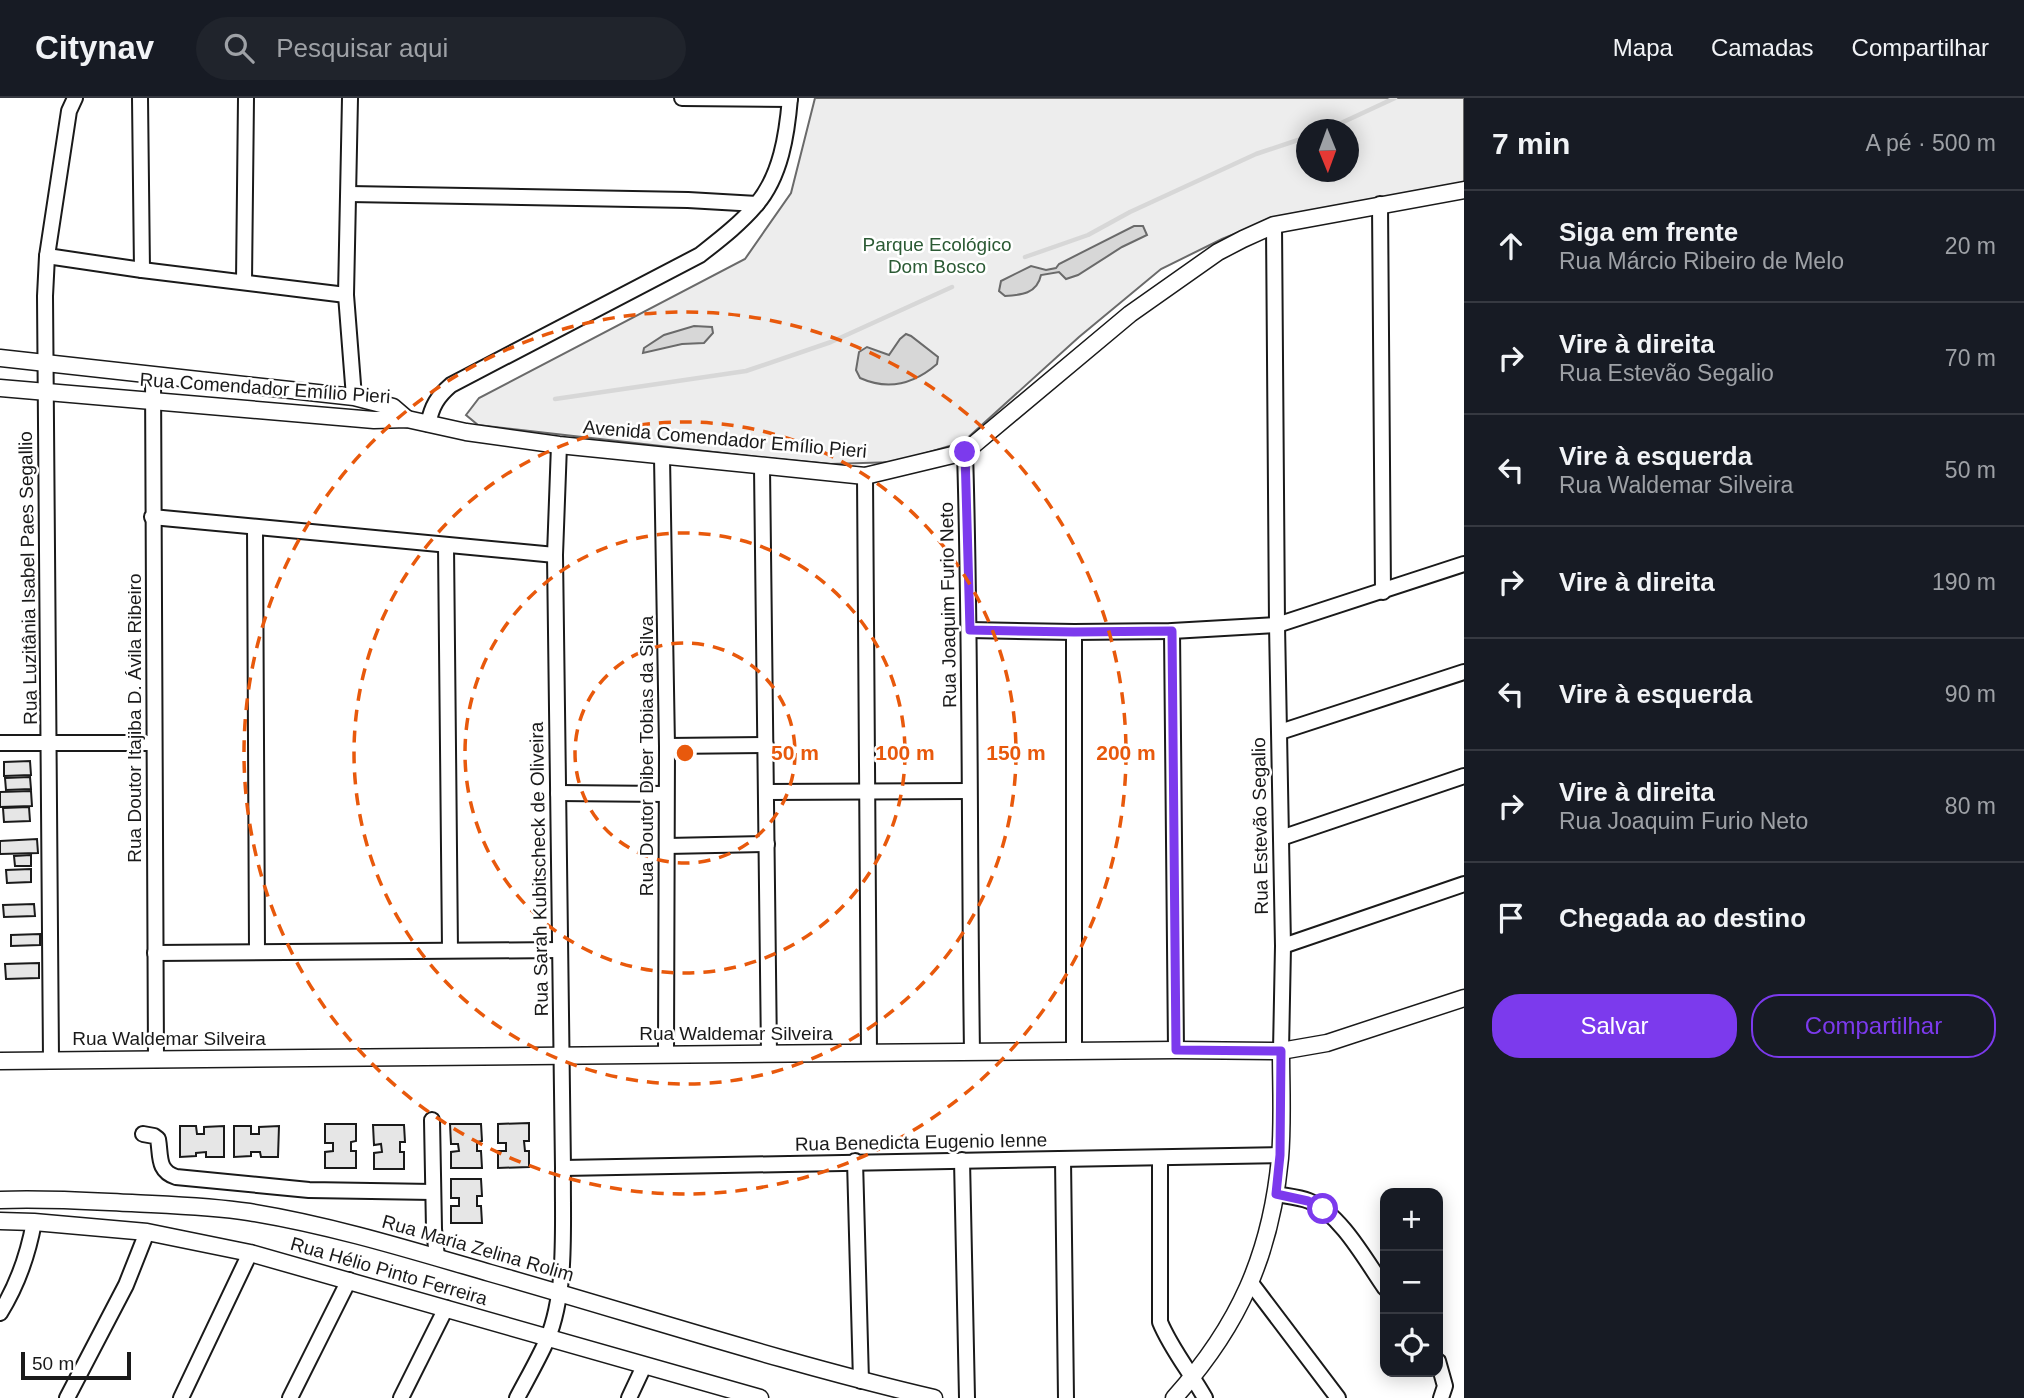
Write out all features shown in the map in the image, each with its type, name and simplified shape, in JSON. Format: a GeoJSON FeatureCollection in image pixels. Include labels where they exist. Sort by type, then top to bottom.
{"type":"FeatureCollection","features":[{"type":"Feature","properties":{"kind":"street","name":"Rua Luzitânia Isabel Paes Segallio"},"geometry":{"type":"LineString","coordinates":[[51,1060],[45,296],[47,256],[69,111],[75,98]]}},
{"type":"Feature","properties":{"kind":"street"},"geometry":{"type":"LineString","coordinates":[[140,98],[142,270]]}},
{"type":"Feature","properties":{"kind":"street"},"geometry":{"type":"LineString","coordinates":[[244,281],[246,98]]}},
{"type":"Feature","properties":{"kind":"street"},"geometry":{"type":"LineString","coordinates":[[350,98],[346,295],[354,397]]}},
{"type":"Feature","properties":{"kind":"street"},"geometry":{"type":"LineString","coordinates":[[428,424],[431,407],[438,395],[451,385],[699,255],[757,204],[774,176],[785,145],[790,99],[682,98]]}},
{"type":"Feature","properties":{"kind":"street","name":"Avenida Comendador Emílio Pieri"},"geometry":{"type":"LineString","coordinates":[[407,418],[428,424],[559,445],[865,476],[965,452],[1130,314],[1218,251],[1274,225],[1464,190]]}},
{"type":"Feature","properties":{"kind":"street"},"geometry":{"type":"LineString","coordinates":[[349,194],[757,204]]}},
{"type":"Feature","properties":{"kind":"street"},"geometry":{"type":"LineString","coordinates":[[1380,204],[1384,592]]}},
{"type":"Feature","properties":{"kind":"street","name":"Rua Estevão Segalio"},"geometry":{"type":"LineString","coordinates":[[1174,1398],[1194,1376],[1235,1315],[1251,1283],[1267,1235],[1276,1194],[1280,1155],[1283,946],[1274,225]]}},
{"type":"Feature","properties":{"kind":"street"},"geometry":{"type":"LineString","coordinates":[[47,256],[346,295]]}},
{"type":"Feature","properties":{"kind":"street","name":"Rua Comendador Emílio Pieri"},"geometry":{"type":"LineString","coordinates":[[0,358],[354,397],[393,407],[407,418]]}},
{"type":"Feature","properties":{"kind":"street","name":"Rua Doutor Itajiba D. Ávila Ribeiro"},"geometry":{"type":"LineString","coordinates":[[153,375],[151,402],[156,1060]]}},
{"type":"Feature","properties":{"kind":"street","name":"Rua Comendador Emílio Pieri"},"geometry":{"type":"LineString","coordinates":[[0,388],[374,420],[407,418]]}},
{"type":"Feature","properties":{"kind":"street","name":"Rua Sarah Kubitscheck de Oliveira"},"geometry":{"type":"LineString","coordinates":[[517,1398],[548,1338],[559,1292],[563,1168],[555,555],[559,445]]}},
{"type":"Feature","properties":{"kind":"street","name":"Rua Joaquim Furio Neto"},"geometry":{"type":"LineString","coordinates":[[965,452],[970,630],[972,1052]]}},
{"type":"Feature","properties":{"kind":"street","name":"Rua Doutor Diber Tobias da Silva"},"geometry":{"type":"LineString","coordinates":[[662,457],[667,746],[666,1054]]}},
{"type":"Feature","properties":{"kind":"street"},"geometry":{"type":"LineString","coordinates":[[762,467],[769,1054]]}},
{"type":"Feature","properties":{"kind":"street"},"geometry":{"type":"LineString","coordinates":[[865,476],[869,1053]]}},
{"type":"Feature","properties":{"kind":"street"},"geometry":{"type":"LineString","coordinates":[[152,517],[555,555]]}},
{"type":"Feature","properties":{"kind":"street"},"geometry":{"type":"LineString","coordinates":[[255,527],[257,952]]}},
{"type":"Feature","properties":{"kind":"street"},"geometry":{"type":"LineString","coordinates":[[446,545],[450,950]]}},
{"type":"Feature","properties":{"kind":"street"},"geometry":{"type":"LineString","coordinates":[[970,630],[1172,631],[1277,625],[1464,564]]}},
{"type":"Feature","properties":{"kind":"street"},"geometry":{"type":"LineString","coordinates":[[1172,631],[1176,1050]]}},
{"type":"Feature","properties":{"kind":"street"},"geometry":{"type":"LineString","coordinates":[[1074,632],[1074,1051]]}},
{"type":"Feature","properties":{"kind":"street"},"geometry":{"type":"LineString","coordinates":[[1280,732],[1464,672]]}},
{"type":"Feature","properties":{"kind":"street"},"geometry":{"type":"LineString","coordinates":[[0,743],[154,743]]}},
{"type":"Feature","properties":{"kind":"street"},"geometry":{"type":"LineString","coordinates":[[667,746],[766,745]]}},
{"type":"Feature","properties":{"kind":"street"},"geometry":{"type":"LineString","coordinates":[[1281,838],[1464,776]]}},
{"type":"Feature","properties":{"kind":"street"},"geometry":{"type":"LineString","coordinates":[[766,792],[969,791]]}},
{"type":"Feature","properties":{"kind":"street"},"geometry":{"type":"LineString","coordinates":[[558,793],[666,794]]}},
{"type":"Feature","properties":{"kind":"street"},"geometry":{"type":"LineString","coordinates":[[667,846],[766,844]]}},
{"type":"Feature","properties":{"kind":"street"},"geometry":{"type":"LineString","coordinates":[[1283,946],[1464,884]]}},
{"type":"Feature","properties":{"kind":"street"},"geometry":{"type":"LineString","coordinates":[[155,953],[560,950]]}},
{"type":"Feature","properties":{"kind":"street","name":"Rua Waldemar Silveira"},"geometry":{"type":"LineString","coordinates":[[0,1061],[1281,1051],[1327,1044],[1464,998]]}},
{"type":"Feature","properties":{"kind":"street"},"geometry":{"type":"LineString","coordinates":[[432,1120],[437,1257]]}},
{"type":"Feature","properties":{"kind":"street"},"geometry":{"type":"LineString","coordinates":[[143,1134],[158,1139],[164,1172],[176,1177],[309,1190],[433,1192]]}},
{"type":"Feature","properties":{"kind":"street","name":"Rua Benedicta Eugenio Ienne"},"geometry":{"type":"LineString","coordinates":[[563,1168],[1280,1155]]}},
{"type":"Feature","properties":{"kind":"street"},"geometry":{"type":"LineString","coordinates":[[1160,1158],[1160,1322],[1167,1338],[1194,1376],[1205,1398]]}},
{"type":"Feature","properties":{"kind":"street"},"geometry":{"type":"LineString","coordinates":[[1063,1159],[1066,1398]]}},
{"type":"Feature","properties":{"kind":"street"},"geometry":{"type":"LineString","coordinates":[[962,1160],[967,1398]]}},
{"type":"Feature","properties":{"kind":"street"},"geometry":{"type":"LineString","coordinates":[[855,1161],[861,1381]]}},
{"type":"Feature","properties":{"kind":"street"},"geometry":{"type":"LineString","coordinates":[[1276,1194],[1308,1201],[1323,1209],[1338,1222],[1380,1281]]}},
{"type":"Feature","properties":{"kind":"street","name":"Rua Maria Zelina Rolim"},"geometry":{"type":"LineString","coordinates":[[0,1200],[83,1200],[198,1206],[250,1212],[336,1230],[861,1381],[933,1398]]}},
{"type":"Feature","properties":{"kind":"street","name":"Rua Hélio Pinto Ferreira"},"geometry":{"type":"LineString","coordinates":[[0,1221],[147,1232],[250,1253],[741,1396],[760,1398]]}},
{"type":"Feature","properties":{"kind":"street"},"geometry":{"type":"LineString","coordinates":[[0,1313],[24,1266],[34,1222]]}},
{"type":"Feature","properties":{"kind":"street"},"geometry":{"type":"LineString","coordinates":[[67,1398],[126,1285],[147,1232]]}},
{"type":"Feature","properties":{"kind":"street"},"geometry":{"type":"LineString","coordinates":[[181,1398],[250,1253]]}},
{"type":"Feature","properties":{"kind":"street"},"geometry":{"type":"LineString","coordinates":[[290,1398],[349,1280]]}},
{"type":"Feature","properties":{"kind":"street"},"geometry":{"type":"LineString","coordinates":[[1251,1283],[1338,1398]]}},
{"type":"Feature","properties":{"kind":"street"},"geometry":{"type":"LineString","coordinates":[[401,1398],[446,1308]]}},
{"type":"Feature","properties":{"kind":"street"},"geometry":{"type":"LineString","coordinates":[[629,1398],[644,1366]]}},
{"type":"Feature","properties":{"kind":"street"},"geometry":{"type":"LineString","coordinates":[[1441,1398],[1445,1386],[1442,1377]]}},
{"type":"Feature","properties":{"kind":"shaded area","name":"Parque Ecológico Dom Bosco"},"geometry":{"type":"Polygon","coordinates":[[[815,98],[1464,98],[1464,187],[1269,220],[1222,239],[1161,269],[1079,337],[963,442],[896,462],[830,464],[478,425],[466,415],[479,398],[745,259],[791,193],[815,98]]]}},
{"type":"Feature","properties":{"kind":"shaded area"},"geometry":{"type":"Polygon","coordinates":[[[1134,226],[1143,226],[1147,235],[1122,247],[1078,275],[1066,279],[1059,272],[1041,275],[1032,290],[1022,294],[1005,296],[999,291],[1001,281],[1031,266],[1046,270],[1056,268],[1134,226]]]}},
{"type":"Feature","properties":{"kind":"shaded area"},"geometry":{"type":"Polygon","coordinates":[[[694,326],[712,327],[713,333],[704,343],[682,344],[643,353],[644,348],[664,335],[694,326]]]}},
{"type":"Feature","properties":{"kind":"shaded area"},"geometry":{"type":"Polygon","coordinates":[[[906,334],[938,357],[937,364],[910,381],[891,385],[860,378],[856,370],[859,352],[867,347],[889,355],[906,334]]]}},
{"type":"Feature","properties":{"kind":"building"},"geometry":{"type":"Polygon","coordinates":[[[30,761],[31,775],[4,776],[4,762],[30,761]]]}},
{"type":"Feature","properties":{"kind":"building"},"geometry":{"type":"Polygon","coordinates":[[[30,777],[31,789],[6,790],[5,778],[30,777]]]}},
{"type":"Feature","properties":{"kind":"building"},"geometry":{"type":"Polygon","coordinates":[[[31,791],[32,806],[0,807],[0,792],[31,791]]]}},
{"type":"Feature","properties":{"kind":"building"},"geometry":{"type":"Polygon","coordinates":[[[29,807],[30,821],[4,822],[3,808],[29,807]]]}},
{"type":"Feature","properties":{"kind":"building"},"geometry":{"type":"Polygon","coordinates":[[[37,839],[38,853],[0,854],[0,841],[37,839]]]}},
{"type":"Feature","properties":{"kind":"building"},"geometry":{"type":"Polygon","coordinates":[[[31,855],[31,866],[15,866],[14,856],[31,855]]]}},
{"type":"Feature","properties":{"kind":"building"},"geometry":{"type":"Polygon","coordinates":[[[31,869],[31,882],[7,883],[6,870],[31,869]]]}},
{"type":"Feature","properties":{"kind":"building"},"geometry":{"type":"Polygon","coordinates":[[[34,904],[35,916],[4,917],[3,905],[34,904]]]}},
{"type":"Feature","properties":{"kind":"building"},"geometry":{"type":"Polygon","coordinates":[[[40,934],[40,945],[11,946],[11,935],[40,934]]]}},
{"type":"Feature","properties":{"kind":"building"},"geometry":{"type":"Polygon","coordinates":[[[39,963],[39,978],[6,979],[5,964],[39,963]]]}},
{"type":"Feature","properties":{"kind":"building"},"geometry":{"type":"Polygon","coordinates":[[[529,1123],[529,1141],[524,1141],[525,1151],[529,1151],[529,1167],[498,1168],[498,1151],[506,1151],[506,1143],[498,1143],[498,1124],[529,1123]]]}},
{"type":"Feature","properties":{"kind":"building"},"geometry":{"type":"Polygon","coordinates":[[[325,1124],[356,1124],[356,1141],[351,1142],[351,1151],[356,1151],[356,1168],[325,1168],[325,1152],[333,1151],[333,1143],[325,1143],[325,1124]]]}},
{"type":"Feature","properties":{"kind":"building"},"geometry":{"type":"Polygon","coordinates":[[[450,1124],[481,1124],[482,1141],[477,1142],[477,1151],[481,1151],[482,1168],[451,1168],[451,1152],[459,1151],[458,1144],[451,1144],[450,1124]]]}},
{"type":"Feature","properties":{"kind":"building"},"geometry":{"type":"Polygon","coordinates":[[[373,1125],[404,1125],[405,1142],[400,1142],[400,1152],[404,1152],[404,1169],[374,1169],[374,1153],[382,1152],[381,1144],[374,1145],[373,1125]]]}},
{"type":"Feature","properties":{"kind":"building"},"geometry":{"type":"Polygon","coordinates":[[[180,1126],[196,1126],[197,1134],[204,1134],[204,1127],[224,1126],[224,1157],[206,1157],[206,1152],[180,1157],[180,1126]]]}},
{"type":"Feature","properties":{"kind":"building"},"geometry":{"type":"Polygon","coordinates":[[[234,1126],[251,1126],[251,1134],[259,1134],[259,1127],[279,1126],[278,1157],[261,1157],[260,1152],[251,1152],[251,1156],[234,1157],[234,1126]]]}},
{"type":"Feature","properties":{"kind":"building"},"geometry":{"type":"Polygon","coordinates":[[[451,1179],[481,1179],[482,1196],[477,1196],[477,1206],[481,1206],[482,1223],[451,1223],[451,1206],[459,1206],[459,1198],[451,1198],[451,1179]]]}},
{"type":"Feature","properties":{"kind":"waterway"},"geometry":{"type":"LineString","coordinates":[[1350,119],[1395,98]]}},
{"type":"Feature","properties":{"kind":"waterway"},"geometry":{"type":"LineString","coordinates":[[1025,257],[1088,235],[1130,212],[1256,154],[1296,141]]}},
{"type":"Feature","properties":{"kind":"waterway"},"geometry":{"type":"LineString","coordinates":[[555,399],[746,371],[831,342],[952,287]]}},
{"type":"Feature","properties":{"kind":"route"},"geometry":{"type":"LineString","coordinates":[[965,452],[970,630],[1172,631],[1176,1050],[1281,1051],[1280,1155],[1276,1194],[1308,1201],[1323,1209]]}}]}
